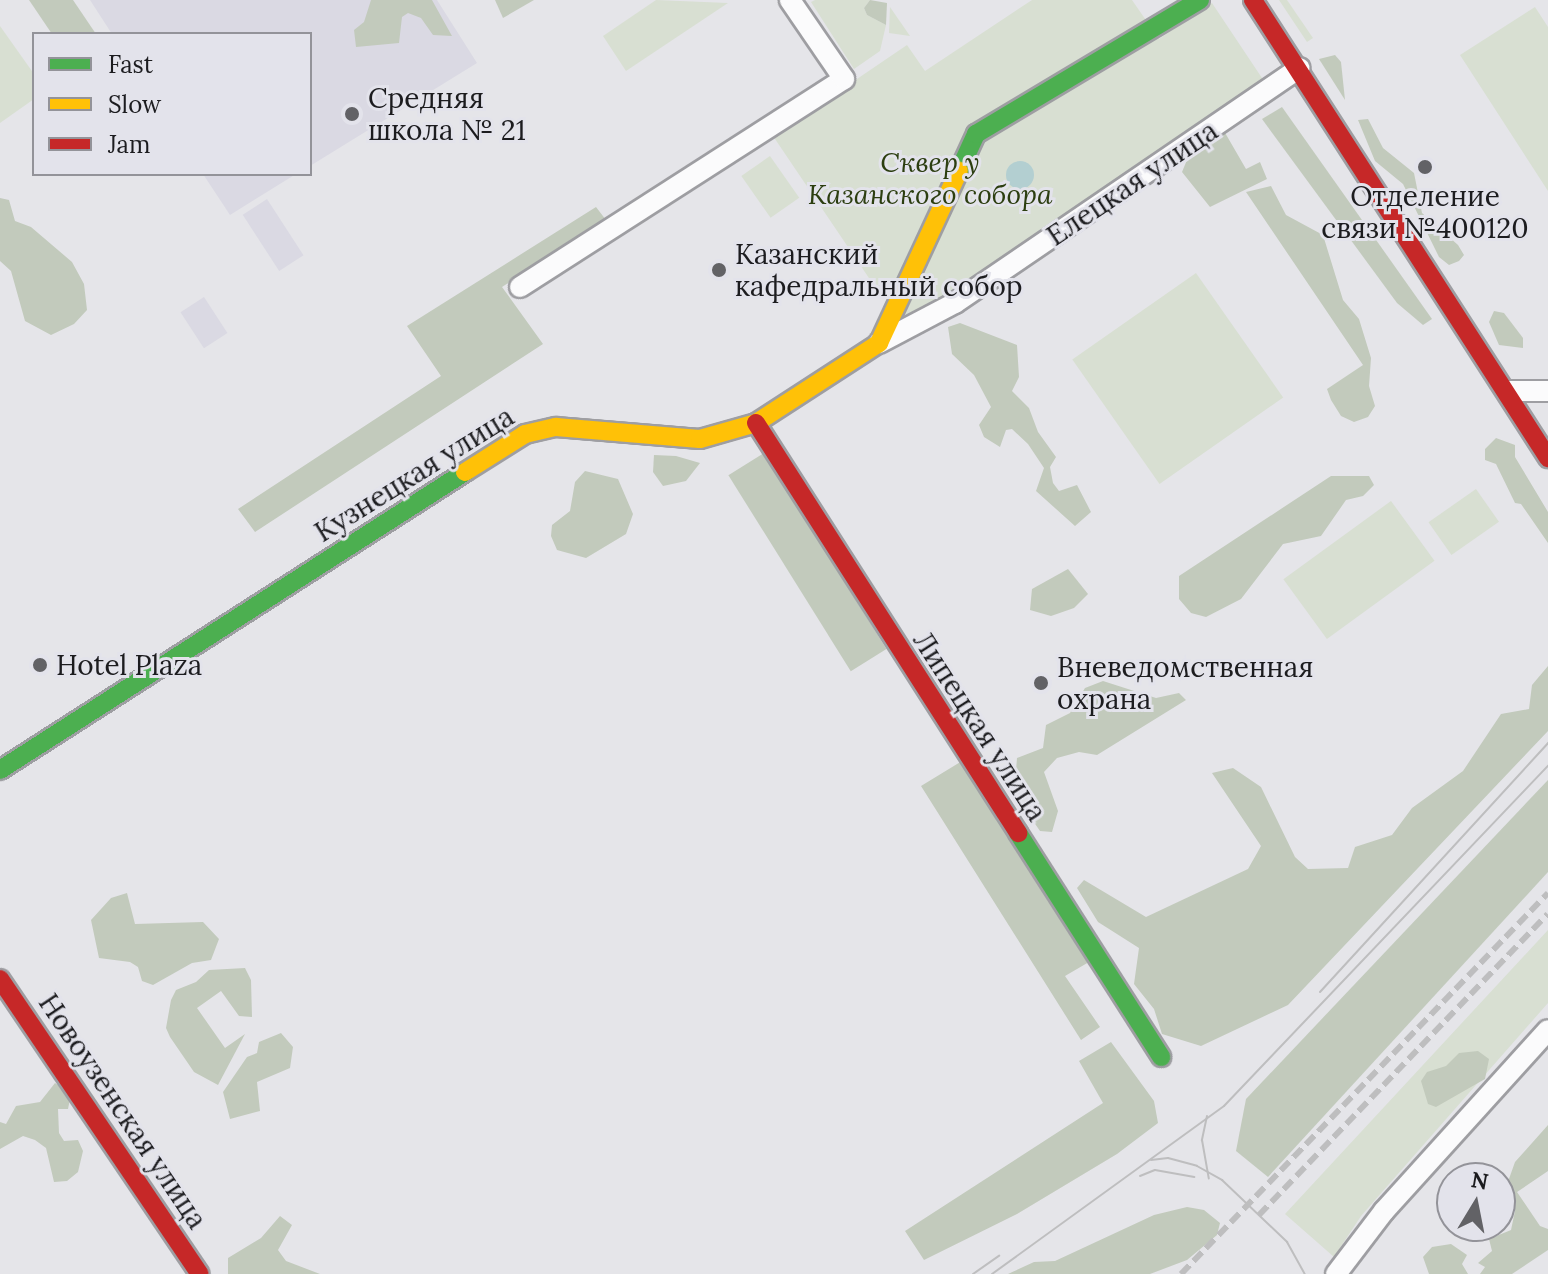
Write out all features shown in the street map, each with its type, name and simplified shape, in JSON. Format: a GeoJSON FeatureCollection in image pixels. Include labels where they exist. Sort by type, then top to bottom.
{"type":"FeatureCollection","features":[{"type":"Feature","properties":{"kind":"street"},"geometry":{"type":"LineString","coordinates":[[520,287],[844,79],[790,0]]}},
{"type":"Feature","properties":{"kind":"street"},"geometry":{"type":"LineString","coordinates":[[879,343],[976,134],[1200,0]]}},
{"type":"Feature","properties":{"kind":"street"},"geometry":{"type":"LineString","coordinates":[[1253,0],[1300,68],[1548,458]]}},
{"type":"Feature","properties":{"kind":"street","name":"Елецкая улица"},"geometry":{"type":"LineString","coordinates":[[879,343],[955,303],[1300,68]]}},
{"type":"Feature","properties":{"kind":"street","name":"Кузнецкая улица"},"geometry":{"type":"LineString","coordinates":[[0,770],[525,434],[556,427],[700,439],[756,423],[879,343]]}},
{"type":"Feature","properties":{"kind":"street"},"geometry":{"type":"LineString","coordinates":[[1508,391],[1548,391]]}},
{"type":"Feature","properties":{"kind":"street"},"geometry":{"type":"LineString","coordinates":[[1523,417],[1548,403]]}},
{"type":"Feature","properties":{"kind":"street","name":"Липецкая улица"},"geometry":{"type":"LineString","coordinates":[[756,423],[1161,1057]]}},
{"type":"Feature","properties":{"kind":"street","name":"Новоузенская улица"},"geometry":{"type":"LineString","coordinates":[[0,979],[200,1274]]}},
{"type":"Feature","properties":{"kind":"street"},"geometry":{"type":"LineString","coordinates":[[1336,1274],[1384,1211],[1548,1030]]}},
{"type":"Feature","properties":{"kind":"shaded area","name":"Средняя школа № 21"},"geometry":{"type":"Polygon","coordinates":[[[90,0],[437,0],[477,63],[312,165],[312,32],[111,32],[90,0]]]}},
{"type":"Feature","properties":{"kind":"shaded area","name":"Средняя школа № 21"},"geometry":{"type":"Polygon","coordinates":[[[204,176],[293,176],[230,215],[204,176]]]}},
{"type":"Feature","properties":{"kind":"shaded area"},"geometry":{"type":"Polygon","coordinates":[[[267,199],[303,255],[279,271],[243,215],[267,199]]]}},
{"type":"Feature","properties":{"kind":"shaded area"},"geometry":{"type":"Polygon","coordinates":[[[204,297],[227,333],[204,348],[181,312],[204,297]]]}},
{"type":"Feature","properties":{"kind":"green space"},"geometry":{"type":"Polygon","coordinates":[[[29,0],[73,0],[95,32],[51,32],[29,0]]]}},
{"type":"Feature","properties":{"kind":"green space"},"geometry":{"type":"Polygon","coordinates":[[[371,0],[432,0],[452,36],[433,35],[421,18],[408,13],[402,17],[399,43],[356,47],[354,30],[364,22],[371,0]]]}},
{"type":"Feature","properties":{"kind":"green space"},"geometry":{"type":"Polygon","coordinates":[[[495,0],[534,0],[503,18],[495,0]]]}},
{"type":"Feature","properties":{"kind":"green space"},"geometry":{"type":"Polygon","coordinates":[[[656,0],[728,3],[626,71],[603,36],[656,0]]]}},
{"type":"Feature","properties":{"kind":"green space"},"geometry":{"type":"Polygon","coordinates":[[[870,0],[864,8],[867,15],[886,25],[880,51],[854,69],[811,2],[870,0]]]}},
{"type":"Feature","properties":{"kind":"green space"},"geometry":{"type":"Polygon","coordinates":[[[870,0],[887,3],[886,25],[867,15],[864,8],[870,0]]]}},
{"type":"Feature","properties":{"kind":"green space","name":"Сквер у Казанского собора"},"geometry":{"type":"Polygon","coordinates":[[[1032,0],[1132,0],[1159,39],[1212,3],[1266,84],[911,320],[875,287],[773,136],[907,45],[925,71],[1032,0]]]}},
{"type":"Feature","properties":{"kind":"green space"},"geometry":{"type":"Polygon","coordinates":[[[1279,0],[1287,0],[1313,38],[1307,42],[1279,0]]]}},
{"type":"Feature","properties":{"kind":"green space"},"geometry":{"type":"Polygon","coordinates":[[[890,7],[910,36],[889,33],[890,7]]]}},
{"type":"Feature","properties":{"kind":"green space"},"geometry":{"type":"Polygon","coordinates":[[[1535,7],[1548,27],[1548,191],[1460,55],[1535,7]]]}},
{"type":"Feature","properties":{"kind":"green space"},"geometry":{"type":"Polygon","coordinates":[[[0,26],[32,71],[32,100],[0,123],[0,26]]]}},
{"type":"Feature","properties":{"kind":"green space"},"geometry":{"type":"Polygon","coordinates":[[[1335,55],[1341,62],[1345,100],[1319,59],[1335,55]]]}},
{"type":"Feature","properties":{"kind":"green space"},"geometry":{"type":"Polygon","coordinates":[[[1282,107],[1432,319],[1423,325],[1397,303],[1262,119],[1282,107]]]}},
{"type":"Feature","properties":{"kind":"green space"},"geometry":{"type":"Polygon","coordinates":[[[1368,119],[1383,148],[1414,173],[1422,213],[1458,245],[1464,255],[1459,261],[1449,265],[1439,257],[1403,184],[1375,161],[1358,120],[1368,119]]]}},
{"type":"Feature","properties":{"kind":"green space"},"geometry":{"type":"Polygon","coordinates":[[[1224,131],[1246,169],[1260,162],[1267,179],[1210,207],[1182,172],[1189,155],[1224,131]]]}},
{"type":"Feature","properties":{"kind":"green space"},"geometry":{"type":"Polygon","coordinates":[[[770,156],[799,198],[771,218],[741,176],[770,156]]]}},
{"type":"Feature","properties":{"kind":"green space"},"geometry":{"type":"Polygon","coordinates":[[[1271,186],[1286,215],[1323,235],[1343,300],[1359,319],[1371,358],[1369,386],[1375,406],[1368,417],[1354,422],[1341,416],[1331,400],[1327,389],[1363,365],[1246,192],[1271,186]]]}},
{"type":"Feature","properties":{"kind":"green space"},"geometry":{"type":"Polygon","coordinates":[[[0,198],[9,200],[15,221],[31,227],[72,262],[84,284],[87,310],[74,324],[51,335],[25,321],[11,271],[0,261],[0,198]]]}},
{"type":"Feature","properties":{"kind":"green space"},"geometry":{"type":"Polygon","coordinates":[[[596,207],[606,220],[502,287],[543,344],[255,532],[238,509],[441,376],[407,326],[596,207]]]}},
{"type":"Feature","properties":{"kind":"green space"},"geometry":{"type":"Polygon","coordinates":[[[1196,273],[1283,398],[1159,484],[1072,360],[1196,273]]]}},
{"type":"Feature","properties":{"kind":"green space"},"geometry":{"type":"Polygon","coordinates":[[[1494,311],[1504,313],[1523,338],[1523,348],[1499,345],[1489,322],[1494,311]]]}},
{"type":"Feature","properties":{"kind":"green space"},"geometry":{"type":"Polygon","coordinates":[[[960,323],[1017,345],[1019,377],[1012,391],[1029,408],[1038,432],[1056,457],[1050,467],[1053,483],[1059,491],[1077,485],[1091,512],[1075,526],[1036,491],[1044,468],[1028,444],[1012,429],[1006,430],[1000,447],[984,437],[979,425],[991,407],[974,375],[952,354],[948,327],[960,323]]]}},
{"type":"Feature","properties":{"kind":"green space"},"geometry":{"type":"Polygon","coordinates":[[[1496,438],[1515,445],[1515,457],[1548,512],[1548,543],[1521,504],[1515,503],[1496,464],[1485,460],[1485,449],[1496,438]]]}},
{"type":"Feature","properties":{"kind":"green space"},"geometry":{"type":"Polygon","coordinates":[[[764,453],[886,649],[851,671],[728,475],[764,453]]]}},
{"type":"Feature","properties":{"kind":"green space"},"geometry":{"type":"Polygon","coordinates":[[[654,455],[676,456],[700,463],[686,481],[663,486],[653,472],[654,455]]]}},
{"type":"Feature","properties":{"kind":"green space"},"geometry":{"type":"Polygon","coordinates":[[[585,471],[618,479],[633,514],[626,534],[586,558],[557,550],[551,536],[552,525],[570,511],[575,482],[585,471]]]}},
{"type":"Feature","properties":{"kind":"green space"},"geometry":{"type":"Polygon","coordinates":[[[1331,476],[1369,476],[1374,485],[1363,496],[1346,500],[1321,536],[1283,544],[1241,599],[1206,617],[1191,613],[1179,599],[1179,576],[1331,476]]]}},
{"type":"Feature","properties":{"kind":"green space"},"geometry":{"type":"Polygon","coordinates":[[[1476,489],[1499,522],[1451,555],[1428,522],[1476,489]]]}},
{"type":"Feature","properties":{"kind":"green space"},"geometry":{"type":"Polygon","coordinates":[[[1391,501],[1434,561],[1327,639],[1283,579],[1391,501]]]}},
{"type":"Feature","properties":{"kind":"green space"},"geometry":{"type":"Polygon","coordinates":[[[1068,569],[1088,594],[1074,608],[1051,616],[1030,610],[1032,589],[1068,569]]]}},
{"type":"Feature","properties":{"kind":"green space"},"geometry":{"type":"Polygon","coordinates":[[[1548,666],[1548,731],[1288,1005],[1201,1046],[1162,1034],[1154,1009],[1134,984],[1139,948],[1098,922],[1077,888],[1084,880],[1146,917],[1248,869],[1261,846],[1212,773],[1233,768],[1261,787],[1295,857],[1308,869],[1348,868],[1355,847],[1392,835],[1412,808],[1463,771],[1501,714],[1529,709],[1532,685],[1548,666]]]}},
{"type":"Feature","properties":{"kind":"green space"},"geometry":{"type":"Polygon","coordinates":[[[1103,681],[1156,698],[1179,693],[1186,700],[1097,755],[1079,752],[1057,758],[1044,772],[1058,811],[1052,832],[1040,831],[1020,802],[1015,783],[1017,758],[1043,748],[1046,725],[1070,713],[1085,688],[1103,681]]]}},
{"type":"Feature","properties":{"kind":"green space"},"geometry":{"type":"Polygon","coordinates":[[[962,761],[1089,962],[1065,976],[1100,1027],[1081,1040],[921,786],[962,761]]]}},
{"type":"Feature","properties":{"kind":"green space"},"geometry":{"type":"Polygon","coordinates":[[[1548,780],[1548,872],[1268,1177],[1236,1151],[1246,1099],[1548,780]]]}},
{"type":"Feature","properties":{"kind":"green space"},"geometry":{"type":"Polygon","coordinates":[[[127,893],[135,924],[203,922],[219,939],[211,960],[192,963],[153,985],[142,981],[138,967],[130,962],[99,958],[91,920],[111,898],[127,893]]]}},
{"type":"Feature","properties":{"kind":"green space"},"geometry":{"type":"Polygon","coordinates":[[[1548,930],[1548,1003],[1361,1216],[1334,1257],[1285,1214],[1548,930]]]}},
{"type":"Feature","properties":{"kind":"green space"},"geometry":{"type":"Polygon","coordinates":[[[245,968],[251,980],[252,1017],[239,1016],[221,991],[197,1008],[225,1048],[245,1034],[218,1085],[194,1072],[170,1037],[166,1028],[171,1000],[176,990],[196,982],[209,970],[245,968]]]}},
{"type":"Feature","properties":{"kind":"green space"},"geometry":{"type":"Polygon","coordinates":[[[281,1033],[293,1047],[290,1068],[257,1082],[260,1111],[230,1119],[223,1092],[247,1057],[257,1053],[259,1042],[281,1033]]]}},
{"type":"Feature","properties":{"kind":"green space"},"geometry":{"type":"Polygon","coordinates":[[[1111,1042],[1154,1101],[1158,1123],[1117,1154],[1017,1214],[924,1260],[905,1231],[1103,1103],[1079,1061],[1111,1042]]]}},
{"type":"Feature","properties":{"kind":"green space"},"geometry":{"type":"Polygon","coordinates":[[[1478,1051],[1489,1059],[1485,1079],[1436,1107],[1428,1104],[1421,1081],[1427,1072],[1446,1066],[1459,1053],[1478,1051]]]}},
{"type":"Feature","properties":{"kind":"green space"},"geometry":{"type":"Polygon","coordinates":[[[55,1083],[71,1094],[68,1109],[58,1109],[59,1133],[64,1141],[78,1140],[83,1151],[78,1172],[67,1181],[54,1182],[46,1148],[35,1140],[23,1136],[0,1149],[0,1122],[6,1124],[16,1106],[40,1102],[55,1083]]]}},
{"type":"Feature","properties":{"kind":"green space"},"geometry":{"type":"Polygon","coordinates":[[[1548,1125],[1548,1171],[1517,1192],[1540,1226],[1548,1229],[1548,1250],[1512,1274],[1480,1274],[1485,1267],[1478,1263],[1492,1251],[1490,1242],[1516,1242],[1515,1162],[1548,1125]]]}},
{"type":"Feature","properties":{"kind":"green space"},"geometry":{"type":"Polygon","coordinates":[[[1187,1207],[1204,1210],[1220,1223],[1217,1235],[1187,1260],[1150,1274],[1008,1274],[1034,1262],[1055,1261],[1154,1215],[1187,1207]]]}},
{"type":"Feature","properties":{"kind":"green space"},"geometry":{"type":"Polygon","coordinates":[[[280,1216],[292,1225],[278,1250],[286,1261],[320,1274],[228,1274],[228,1258],[261,1238],[280,1216]]]}},
{"type":"Feature","properties":{"kind":"green space"},"geometry":{"type":"Polygon","coordinates":[[[1451,1244],[1467,1255],[1462,1264],[1468,1274],[1429,1274],[1423,1257],[1432,1247],[1451,1244]]]}},
{"type":"Feature","properties":{"kind":"water"},"geometry":{"type":"Polygon","coordinates":[[[1020,161],[1030,165],[1034,175],[1030,185],[1020,189],[1010,185],[1006,175],[1010,165],[1020,161]]]}},
{"type":"Feature","properties":{"kind":"tram line"},"geometry":{"type":"LineString","coordinates":[[1320,992],[1548,743]]}},
{"type":"Feature","properties":{"kind":"tram line"},"geometry":{"type":"LineString","coordinates":[[992,1274],[1224,1106],[1548,766]]}},
{"type":"Feature","properties":{"kind":"tram line"},"geometry":{"type":"LineString","coordinates":[[1207,1116],[1202,1140],[1209,1178]]}},
{"type":"Feature","properties":{"kind":"tram line"},"geometry":{"type":"LineString","coordinates":[[1151,1160],[1168,1158],[1197,1166],[1222,1180],[1287,1242],[1305,1274]]}},
{"type":"Feature","properties":{"kind":"tram line"},"geometry":{"type":"LineString","coordinates":[[1140,1176],[1155,1170],[1194,1177]]}},
{"type":"Feature","properties":{"kind":"tram line"},"geometry":{"type":"LineString","coordinates":[[973,1274],[999,1256]]}},
{"type":"Feature","properties":{"kind":"railway"},"geometry":{"type":"LineString","coordinates":[[1181,1274],[1548,893]]}},
{"type":"Feature","properties":{"kind":"railway"},"geometry":{"type":"LineString","coordinates":[[1259,1215],[1548,914]]}},
{"type":"Feature","properties":{"kind":"traffic: fast"},"geometry":{"type":"LineString","coordinates":[[959,171],[976,134],[1200,0]]}},
{"type":"Feature","properties":{"kind":"traffic: fast"},"geometry":{"type":"LineString","coordinates":[[0,770],[465,472]]}},
{"type":"Feature","properties":{"kind":"traffic: fast"},"geometry":{"type":"LineString","coordinates":[[1018,833],[1161,1057]]}},
{"type":"Feature","properties":{"kind":"traffic: slow"},"geometry":{"type":"LineString","coordinates":[[465,472],[525,434],[556,427],[700,439],[756,423],[879,343],[959,171]]}},
{"type":"Feature","properties":{"kind":"traffic: jam"},"geometry":{"type":"LineString","coordinates":[[1253,0],[1548,458]]}},
{"type":"Feature","properties":{"kind":"traffic: jam"},"geometry":{"type":"LineString","coordinates":[[756,423],[1018,833]]}},
{"type":"Feature","properties":{"kind":"traffic: jam"},"geometry":{"type":"LineString","coordinates":[[0,979],[200,1274]]}},
{"type":"Feature","properties":{"kind":"place","name":"Средняя школа № 21"},"geometry":{"type":"Point","coordinates":[352,114]}},
{"type":"Feature","properties":{"kind":"place","name":"Отделение связи №400120"},"geometry":{"type":"Point","coordinates":[1425,167]}},
{"type":"Feature","properties":{"kind":"place","name":"Казанский кафедральный собор"},"geometry":{"type":"Point","coordinates":[719,270]}},
{"type":"Feature","properties":{"kind":"place","name":"Hotel Plaza"},"geometry":{"type":"Point","coordinates":[40,665]}},
{"type":"Feature","properties":{"kind":"place","name":"Вневедомственная охрана"},"geometry":{"type":"Point","coordinates":[1041,683]}}]}
